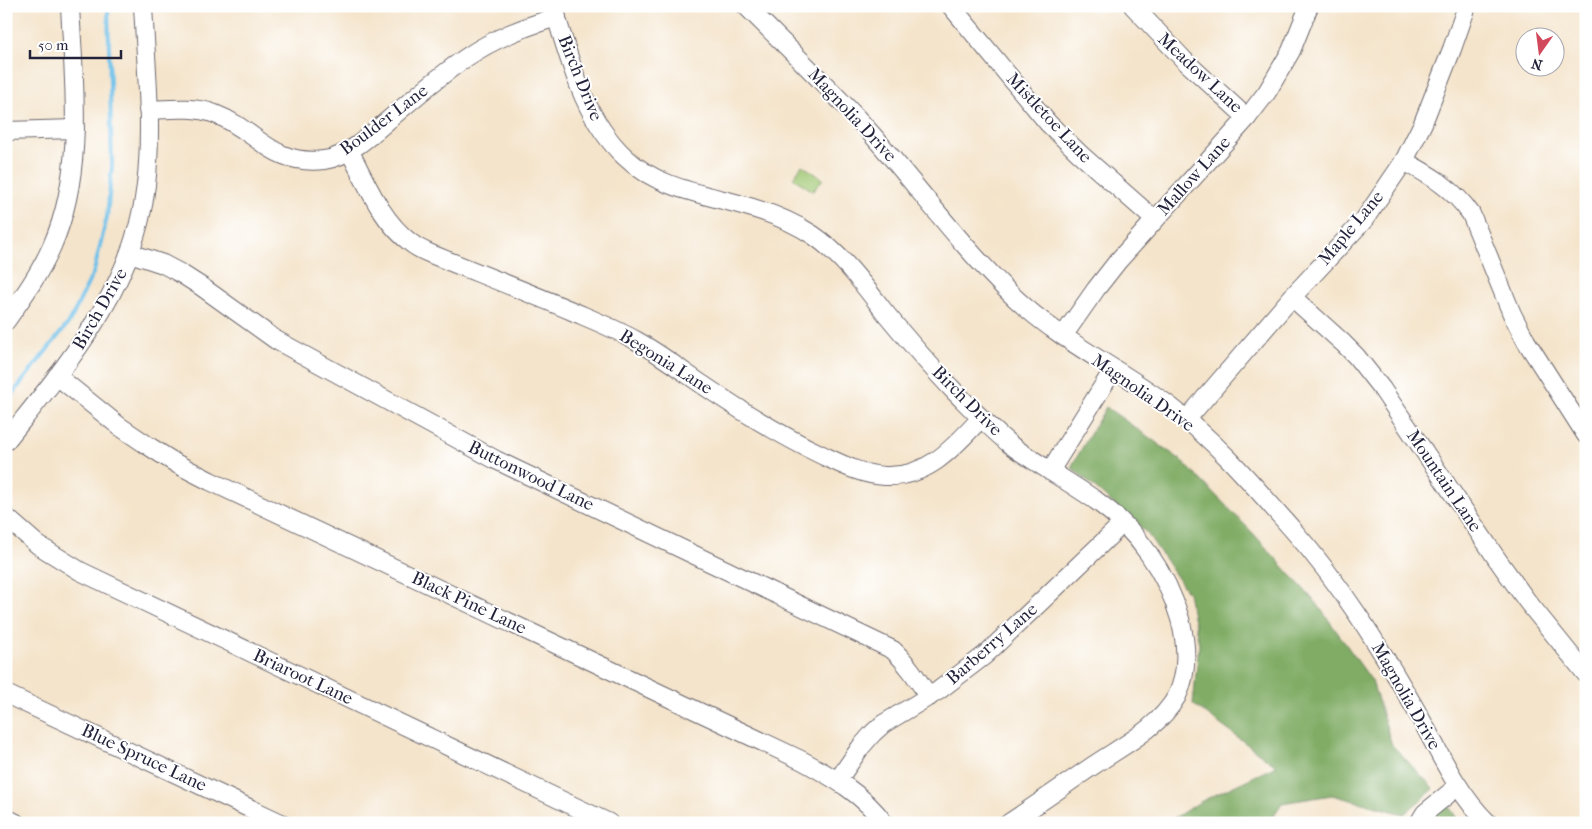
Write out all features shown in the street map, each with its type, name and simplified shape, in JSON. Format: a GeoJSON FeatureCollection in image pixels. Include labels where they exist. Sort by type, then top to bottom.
{"type":"FeatureCollection","features":[{"type":"Feature","properties":{"kind":"street"},"geometry":{"type":"LineString","coordinates":[[6,321],[42,267],[63,216],[70,191],[74,165],[75,129],[70,6]]}},
{"type":"Feature","properties":{"kind":"street","name":"Birch Drive"},"geometry":{"type":"LineString","coordinates":[[6,442],[86,338],[111,297],[130,253],[139,224],[146,186],[148,110],[143,6]]}},
{"type":"Feature","properties":{"kind":"street","name":"Magnolia Drive"},"geometry":{"type":"LineString","coordinates":[[746,6],[868,130],[977,260],[1016,299],[1063,336],[1186,420],[1259,492],[1334,581],[1362,621],[1415,707],[1458,786],[1488,823]]}},
{"type":"Feature","properties":{"kind":"street","name":"Mistletoe Lane"},"geometry":{"type":"LineString","coordinates":[[951,6],[1048,122],[1080,154],[1155,220]]}},
{"type":"Feature","properties":{"kind":"street","name":"Meadow Lane"},"geometry":{"type":"LineString","coordinates":[[1133,6],[1184,60],[1247,118]]}},
{"type":"Feature","properties":{"kind":"street","name":"Mallow Lane"},"geometry":{"type":"LineString","coordinates":[[1063,336],[1107,275],[1268,92],[1291,51],[1309,6]]}},
{"type":"Feature","properties":{"kind":"street","name":"Maple Lane"},"geometry":{"type":"LineString","coordinates":[[1186,420],[1292,298],[1364,220],[1404,161],[1423,123],[1467,6]]}},
{"type":"Feature","properties":{"kind":"street","name":"Birch Drive"},"geometry":{"type":"LineString","coordinates":[[555,11],[586,104],[597,124],[626,159],[655,178],[682,189],[767,214],[790,223],[818,239],[856,276],[923,357],[981,418],[1008,443],[1099,503],[1140,543],[1157,566],[1176,608],[1184,635],[1186,666],[1177,695],[1168,709],[1140,736],[1009,823]]}},
{"type":"Feature","properties":{"kind":"street","name":"Boulder Lane"},"geometry":{"type":"LineString","coordinates":[[148,110],[184,108],[214,113],[231,121],[269,149],[281,154],[296,159],[331,159],[349,150],[374,132],[430,85],[481,48],[555,11]]}},
{"type":"Feature","properties":{"kind":"street"},"geometry":{"type":"LineString","coordinates":[[6,131],[75,129]]}},
{"type":"Feature","properties":{"kind":"street","name":"Begonia Lane"},"geometry":{"type":"LineString","coordinates":[[349,150],[376,203],[389,221],[412,244],[431,254],[563,307],[635,340],[660,354],[704,386],[779,433],[848,467],[884,476],[897,476],[917,472],[937,461],[981,418]]}},
{"type":"Feature","properties":{"kind":"street"},"geometry":{"type":"LineString","coordinates":[[1404,161],[1451,190],[1471,214],[1512,314],[1526,341],[1586,434]]}},
{"type":"Feature","properties":{"kind":"street","name":"Buttonwood Lane"},"geometry":{"type":"LineString","coordinates":[[130,253],[163,264],[180,273],[202,286],[276,340],[496,460],[893,650],[917,677],[928,697]]}},
{"type":"Feature","properties":{"kind":"street","name":"Mountain Lane"},"geometry":{"type":"LineString","coordinates":[[1292,298],[1343,343],[1361,362],[1382,389],[1451,493],[1527,601],[1586,674]]}},
{"type":"Feature","properties":{"kind":"street"},"geometry":{"type":"LineString","coordinates":[[1050,471],[1113,370]]}},
{"type":"Feature","properties":{"kind":"street","name":"Black Pine Lane"},"geometry":{"type":"LineString","coordinates":[[57,376],[119,426],[177,464],[803,761],[838,780],[868,804],[884,823]]}},
{"type":"Feature","properties":{"kind":"street","name":"Briaroot Lane"},"geometry":{"type":"LineString","coordinates":[[6,518],[38,544],[80,572],[609,823]]}},
{"type":"Feature","properties":{"kind":"street","name":"Barberry Lane"},"geometry":{"type":"LineString","coordinates":[[838,780],[873,733],[883,724],[962,674],[988,653],[1122,524]]}},
{"type":"Feature","properties":{"kind":"street","name":"Blue Spruce Lane"},"geometry":{"type":"LineString","coordinates":[[6,694],[281,823]]}},
{"type":"Feature","properties":{"kind":"street"},"geometry":{"type":"LineString","coordinates":[[1419,823],[1425,813],[1458,786]]}},
{"type":"Feature","properties":{"kind":"street"},"geometry":{"type":"LineString","coordinates":[[6,818],[16,823]]}},
{"type":"Feature","properties":{"kind":"green space"},"geometry":{"type":"Polygon","coordinates":[[[802,165],[823,179],[813,191],[793,178],[802,165]]]}},
{"type":"Feature","properties":{"kind":"green space"},"geometry":{"type":"Polygon","coordinates":[[[1106,407],[1181,460],[1251,531],[1318,605],[1372,681],[1392,745],[1434,789],[1404,814],[1332,795],[1282,803],[1269,823],[1166,823],[1200,802],[1276,766],[1193,704],[1199,644],[1188,593],[1147,533],[1071,467],[1106,407]]]}},
{"type":"Feature","properties":{"kind":"green space"},"geometry":{"type":"Polygon","coordinates":[[[1446,802],[1460,823],[1431,823],[1428,819],[1446,802]]]}},
{"type":"Feature","properties":{"kind":"waterway"},"geometry":{"type":"LineString","coordinates":[[6,402],[70,321],[94,271],[107,217],[112,165],[108,6]]}}]}
